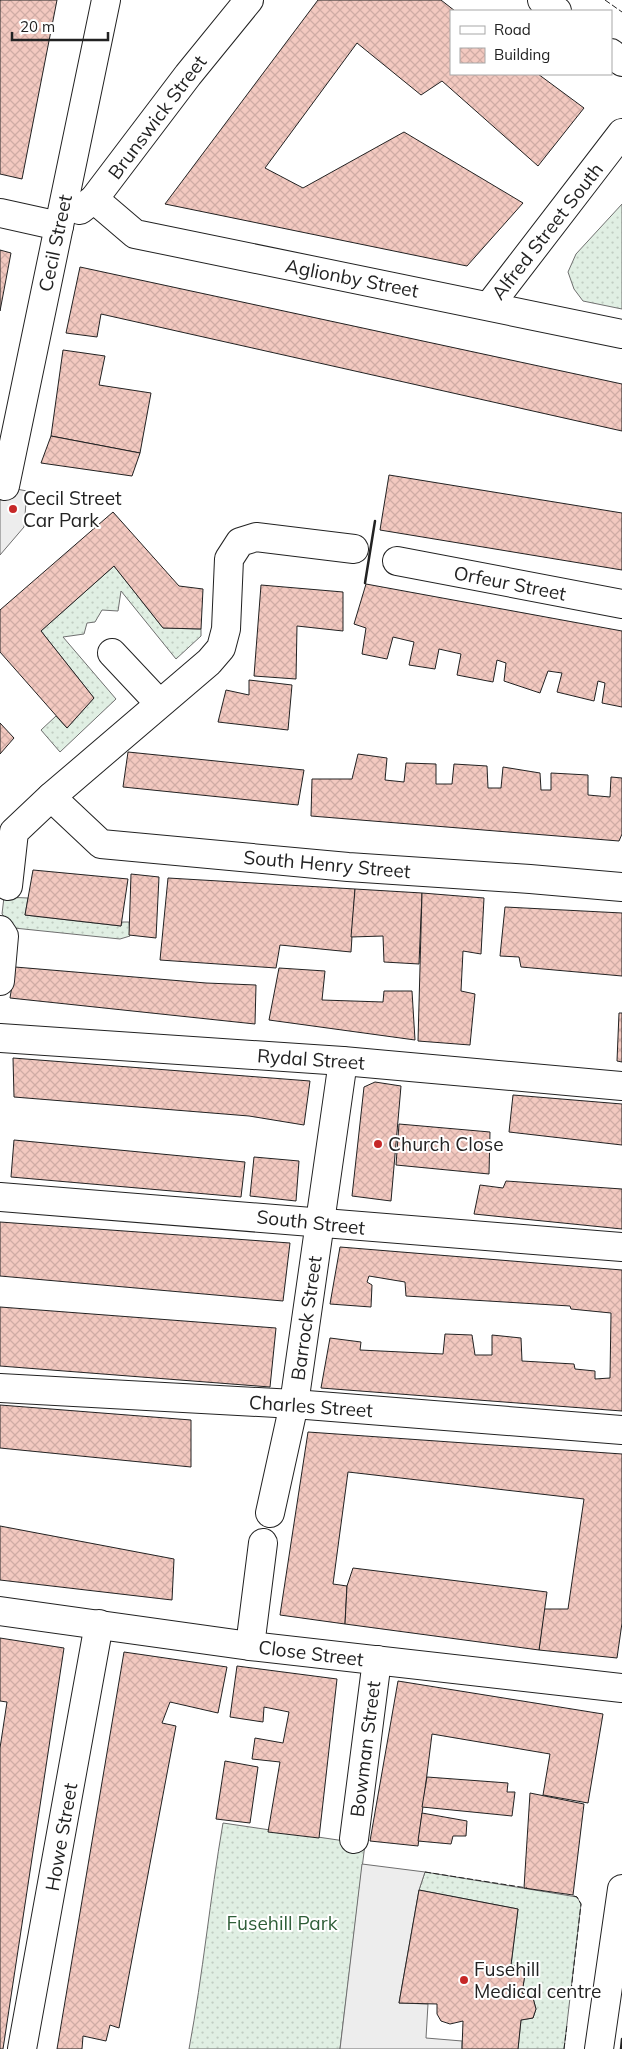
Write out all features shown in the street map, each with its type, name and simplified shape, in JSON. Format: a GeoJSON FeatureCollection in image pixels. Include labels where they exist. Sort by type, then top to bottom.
{"type":"FeatureCollection","features":[{"type":"Feature","properties":{"kind":"street","name":"Cecil Street"},"geometry":{"type":"LineString","coordinates":[[5,486],[106,0]]}},
{"type":"Feature","properties":{"kind":"street","name":"Brunswick Street"},"geometry":{"type":"LineString","coordinates":[[59,226],[94,199],[188,75],[248,0]]}},
{"type":"Feature","properties":{"kind":"street"},"geometry":{"type":"LineString","coordinates":[[542,0],[556,10]]}},
{"type":"Feature","properties":{"kind":"street"},"geometry":{"type":"LineString","coordinates":[[612,54],[622,62]]}},
{"type":"Feature","properties":{"kind":"street","name":"Alfred Street South"},"geometry":{"type":"LineString","coordinates":[[489,306],[622,133]]}},
{"type":"Feature","properties":{"kind":"street","name":"Aglionby Street"},"geometry":{"type":"LineString","coordinates":[[94,199],[135,234],[622,334]]}},
{"type":"Feature","properties":{"kind":"street"},"geometry":{"type":"LineString","coordinates":[[0,213],[59,226]]}},
{"type":"Feature","properties":{"kind":"street"},"geometry":{"type":"LineString","coordinates":[[8,886],[14,832],[51,797],[209,662],[222,648],[226,629],[229,559],[240,542],[256,537],[354,549]]}},
{"type":"Feature","properties":{"kind":"street","name":"Orfeur Street"},"geometry":{"type":"LineString","coordinates":[[397,561],[622,604]]}},
{"type":"Feature","properties":{"kind":"street"},"geometry":{"type":"LineString","coordinates":[[112,653],[159,703]]}},
{"type":"Feature","properties":{"kind":"street","name":"South Henry Street"},"geometry":{"type":"LineString","coordinates":[[51,797],[101,844],[348,868],[530,878],[622,887]]}},
{"type":"Feature","properties":{"kind":"street"},"geometry":{"type":"LineString","coordinates":[[0,930],[4,936],[0,981]]}},
{"type":"Feature","properties":{"kind":"street","name":"Rydal Street"},"geometry":{"type":"LineString","coordinates":[[0,1038],[343,1061],[622,1086]]}},
{"type":"Feature","properties":{"kind":"street","name":"Barrock Street"},"geometry":{"type":"LineString","coordinates":[[270,1513],[294,1404],[343,1061]]}},
{"type":"Feature","properties":{"kind":"street","name":"South Street"},"geometry":{"type":"LineString","coordinates":[[0,1198],[274,1218],[320,1224],[622,1247]]}},
{"type":"Feature","properties":{"kind":"street","name":"Charles Street"},"geometry":{"type":"LineString","coordinates":[[0,1388],[294,1404],[622,1430]]}},
{"type":"Feature","properties":{"kind":"street"},"geometry":{"type":"LineString","coordinates":[[250,1646],[263,1543]]}},
{"type":"Feature","properties":{"kind":"street","name":"Close Street"},"geometry":{"type":"LineString","coordinates":[[0,1610],[250,1646],[622,1688]]}},
{"type":"Feature","properties":{"kind":"street","name":"Howe Street"},"geometry":{"type":"LineString","coordinates":[[22,2049],[99,1624]]}},
{"type":"Feature","properties":{"kind":"street","name":"Bowman Street"},"geometry":{"type":"LineString","coordinates":[[354,1839],[377,1660]]}},
{"type":"Feature","properties":{"kind":"street"},"geometry":{"type":"LineString","coordinates":[[599,2049],[622,1889]]}},
{"type":"Feature","properties":{"kind":"green space"},"geometry":{"type":"Polygon","coordinates":[[[622,204],[622,309],[583,301],[574,289],[568,272],[576,254],[622,204]]]}},
{"type":"Feature","properties":{"kind":"green space"},"geometry":{"type":"Polygon","coordinates":[[[114,566],[163,628],[201,629],[201,636],[176,659],[121,591],[118,611],[102,610],[95,622],[87,623],[84,634],[63,637],[116,699],[60,752],[41,730],[56,716],[67,728],[94,698],[41,631],[114,566]]]}},
{"type":"Feature","properties":{"kind":"green space"},"geometry":{"type":"Polygon","coordinates":[[[4,897],[28,898],[25,915],[121,926],[122,922],[129,922],[130,936],[120,939],[14,928],[2,914],[4,897]]]}},
{"type":"Feature","properties":{"kind":"green space","name":"Fusehill Park"},"geometry":{"type":"Polygon","coordinates":[[[223,1823],[365,1844],[340,2049],[189,2049],[223,1823]]]}},
{"type":"Feature","properties":{"kind":"green space"},"geometry":{"type":"Polygon","coordinates":[[[425,1872],[577,1897],[581,1904],[564,2049],[518,2049],[521,2020],[533,2018],[536,2009],[533,1998],[522,1993],[526,1968],[511,1965],[518,1909],[419,1890],[425,1872]]]}},
{"type":"Feature","properties":{"kind":"shaded area","name":"Cecil Street Car Park"},"geometry":{"type":"Polygon","coordinates":[[[0,486],[27,491],[24,527],[0,555],[0,486]]]}},
{"type":"Feature","properties":{"kind":"shaded area"},"geometry":{"type":"Polygon","coordinates":[[[362,1864],[425,1872],[419,1890],[399,2003],[428,2004],[426,2038],[462,2041],[462,2049],[340,2049],[362,1864]]]}},
{"type":"Feature","properties":{"kind":"building"},"geometry":{"type":"Polygon","coordinates":[[[0,0],[57,0],[22,179],[0,174],[0,0]]]}},
{"type":"Feature","properties":{"kind":"building"},"geometry":{"type":"Polygon","coordinates":[[[318,0],[441,0],[454,10],[450,10],[450,75],[539,75],[584,108],[538,166],[442,81],[421,95],[357,43],[265,168],[303,188],[404,132],[523,203],[467,266],[165,204],[318,0]]]}},
{"type":"Feature","properties":{"kind":"building"},"geometry":{"type":"Polygon","coordinates":[[[0,250],[11,253],[0,311],[0,250]]]}},
{"type":"Feature","properties":{"kind":"building"},"geometry":{"type":"Polygon","coordinates":[[[80,267],[622,384],[622,431],[101,314],[97,337],[66,333],[80,267]]]}},
{"type":"Feature","properties":{"kind":"building"},"geometry":{"type":"Polygon","coordinates":[[[63,350],[105,356],[99,385],[151,393],[140,453],[51,436],[63,350]]]}},
{"type":"Feature","properties":{"kind":"building"},"geometry":{"type":"Polygon","coordinates":[[[51,436],[140,453],[132,476],[41,463],[51,436]]]}},
{"type":"Feature","properties":{"kind":"building"},"geometry":{"type":"Polygon","coordinates":[[[389,475],[622,513],[622,570],[380,530],[389,475]]]}},
{"type":"Feature","properties":{"kind":"building"},"geometry":{"type":"Polygon","coordinates":[[[113,512],[179,586],[203,589],[201,629],[163,628],[114,566],[41,631],[94,698],[67,728],[0,652],[0,610],[113,512]]]}},
{"type":"Feature","properties":{"kind":"building"},"geometry":{"type":"Polygon","coordinates":[[[366,584],[622,631],[622,707],[602,703],[605,683],[598,681],[594,701],[557,692],[562,673],[548,671],[540,693],[504,681],[506,663],[497,660],[493,682],[457,675],[461,654],[439,649],[435,669],[409,665],[414,642],[393,637],[387,659],[362,654],[366,628],[354,624],[366,584]]]}},
{"type":"Feature","properties":{"kind":"building"},"geometry":{"type":"Polygon","coordinates":[[[261,585],[343,592],[343,631],[297,626],[296,679],[254,676],[261,585]]]}},
{"type":"Feature","properties":{"kind":"building"},"geometry":{"type":"Polygon","coordinates":[[[249,680],[292,685],[288,730],[218,722],[226,690],[249,695],[249,680]]]}},
{"type":"Feature","properties":{"kind":"building"},"geometry":{"type":"Polygon","coordinates":[[[0,723],[14,738],[0,754],[0,723]]]}},
{"type":"Feature","properties":{"kind":"building"},"geometry":{"type":"Polygon","coordinates":[[[128,752],[304,770],[298,805],[123,787],[128,752]]]}},
{"type":"Feature","properties":{"kind":"building"},"geometry":{"type":"Polygon","coordinates":[[[358,754],[387,758],[385,780],[404,782],[406,763],[436,764],[436,784],[452,784],[454,764],[487,766],[488,788],[501,788],[503,767],[540,773],[541,790],[551,790],[551,773],[588,775],[588,795],[610,797],[611,777],[622,778],[622,834],[619,841],[311,816],[312,779],[352,779],[358,754]]]}},
{"type":"Feature","properties":{"kind":"building"},"geometry":{"type":"Polygon","coordinates":[[[33,870],[128,879],[121,926],[25,915],[33,870]]]}},
{"type":"Feature","properties":{"kind":"building"},"geometry":{"type":"Polygon","coordinates":[[[131,874],[159,877],[156,938],[129,935],[131,874]]]}},
{"type":"Feature","properties":{"kind":"building"},"geometry":{"type":"Polygon","coordinates":[[[168,878],[355,889],[351,952],[280,945],[276,968],[160,960],[168,878]]]}},
{"type":"Feature","properties":{"kind":"building"},"geometry":{"type":"Polygon","coordinates":[[[355,889],[422,893],[419,964],[384,962],[383,936],[351,937],[355,889]]]}},
{"type":"Feature","properties":{"kind":"building"},"geometry":{"type":"Polygon","coordinates":[[[422,893],[484,898],[481,954],[463,951],[461,991],[475,994],[470,1045],[418,1041],[422,893]]]}},
{"type":"Feature","properties":{"kind":"building"},"geometry":{"type":"Polygon","coordinates":[[[505,907],[622,913],[622,976],[521,967],[519,957],[500,956],[505,907]]]}},
{"type":"Feature","properties":{"kind":"building"},"geometry":{"type":"Polygon","coordinates":[[[15,967],[206,983],[256,985],[255,1024],[10,998],[15,967]]]}},
{"type":"Feature","properties":{"kind":"building"},"geometry":{"type":"Polygon","coordinates":[[[279,968],[325,971],[322,1000],[383,1002],[384,991],[412,991],[415,1040],[269,1020],[279,968]]]}},
{"type":"Feature","properties":{"kind":"building"},"geometry":{"type":"Polygon","coordinates":[[[619,1013],[622,1013],[622,1062],[617,1061],[619,1013]]]}},
{"type":"Feature","properties":{"kind":"building"},"geometry":{"type":"Polygon","coordinates":[[[13,1058],[310,1081],[304,1125],[249,1116],[14,1097],[13,1058]]]}},
{"type":"Feature","properties":{"kind":"building","name":"Church Close"},"geometry":{"type":"Polygon","coordinates":[[[375,1082],[401,1086],[391,1201],[352,1196],[364,1087],[375,1082]]]}},
{"type":"Feature","properties":{"kind":"building"},"geometry":{"type":"Polygon","coordinates":[[[513,1095],[622,1104],[622,1145],[509,1132],[513,1095]]]}},
{"type":"Feature","properties":{"kind":"building"},"geometry":{"type":"Polygon","coordinates":[[[399,1124],[490,1132],[489,1174],[396,1165],[399,1124]]]}},
{"type":"Feature","properties":{"kind":"building"},"geometry":{"type":"Polygon","coordinates":[[[14,1140],[245,1162],[241,1197],[11,1177],[14,1140]]]}},
{"type":"Feature","properties":{"kind":"building"},"geometry":{"type":"Polygon","coordinates":[[[254,1157],[299,1161],[296,1201],[250,1196],[254,1157]]]}},
{"type":"Feature","properties":{"kind":"building"},"geometry":{"type":"Polygon","coordinates":[[[506,1181],[622,1189],[622,1229],[474,1214],[480,1185],[503,1188],[506,1181]]]}},
{"type":"Feature","properties":{"kind":"building"},"geometry":{"type":"Polygon","coordinates":[[[0,1222],[290,1243],[283,1301],[0,1276],[0,1222]]]}},
{"type":"Feature","properties":{"kind":"building"},"geometry":{"type":"Polygon","coordinates":[[[340,1247],[622,1270],[622,1411],[321,1388],[330,1338],[361,1342],[360,1350],[443,1354],[445,1334],[472,1335],[475,1355],[492,1355],[492,1335],[521,1338],[522,1361],[574,1364],[575,1369],[595,1371],[595,1379],[610,1378],[611,1313],[571,1309],[570,1306],[406,1296],[405,1282],[369,1276],[367,1282],[372,1285],[371,1307],[330,1304],[340,1247]]]}},
{"type":"Feature","properties":{"kind":"building"},"geometry":{"type":"Polygon","coordinates":[[[0,1307],[276,1328],[270,1387],[0,1366],[0,1307]]]}},
{"type":"Feature","properties":{"kind":"building"},"geometry":{"type":"Polygon","coordinates":[[[0,1405],[191,1420],[191,1467],[0,1448],[0,1405]]]}},
{"type":"Feature","properties":{"kind":"building"},"geometry":{"type":"Polygon","coordinates":[[[308,1432],[622,1454],[622,1623],[617,1658],[539,1650],[544,1609],[568,1609],[584,1499],[348,1472],[333,1584],[347,1586],[345,1624],[280,1615],[308,1432]]]}},
{"type":"Feature","properties":{"kind":"building"},"geometry":{"type":"Polygon","coordinates":[[[0,1526],[174,1559],[172,1600],[0,1580],[0,1526]]]}},
{"type":"Feature","properties":{"kind":"building"},"geometry":{"type":"Polygon","coordinates":[[[353,1568],[547,1592],[539,1650],[345,1624],[347,1586],[353,1568]]]}},
{"type":"Feature","properties":{"kind":"building"},"geometry":{"type":"Polygon","coordinates":[[[0,1638],[64,1648],[3,2049],[0,2049],[0,1748],[7,1702],[0,1701],[0,1638]]]}},
{"type":"Feature","properties":{"kind":"building"},"geometry":{"type":"Polygon","coordinates":[[[124,1652],[227,1667],[218,1713],[170,1702],[162,1723],[176,1726],[119,2028],[110,2025],[106,2041],[83,2036],[82,2049],[57,2049],[124,1652]]]}},
{"type":"Feature","properties":{"kind":"building"},"geometry":{"type":"Polygon","coordinates":[[[237,1666],[337,1679],[319,1838],[268,1832],[280,1762],[252,1759],[255,1738],[283,1743],[289,1712],[264,1707],[263,1722],[230,1717],[237,1666]]]}},
{"type":"Feature","properties":{"kind":"building"},"geometry":{"type":"Polygon","coordinates":[[[398,1681],[603,1714],[588,1803],[543,1795],[550,1754],[432,1734],[418,1846],[370,1841],[398,1681]]]}},
{"type":"Feature","properties":{"kind":"building"},"geometry":{"type":"Polygon","coordinates":[[[225,1761],[258,1767],[250,1823],[216,1819],[225,1761]]]}},
{"type":"Feature","properties":{"kind":"building"},"geometry":{"type":"Polygon","coordinates":[[[427,1777],[508,1783],[507,1792],[515,1792],[512,1816],[422,1807],[427,1777]]]}},
{"type":"Feature","properties":{"kind":"building"},"geometry":{"type":"Polygon","coordinates":[[[530,1793],[584,1804],[573,1895],[524,1888],[530,1793]]]}},
{"type":"Feature","properties":{"kind":"building"},"geometry":{"type":"Polygon","coordinates":[[[422,1813],[467,1821],[466,1836],[453,1836],[451,1844],[418,1841],[422,1813]]]}},
{"type":"Feature","properties":{"kind":"building","name":"Fusehill Medical centre"},"geometry":{"type":"Polygon","coordinates":[[[419,1890],[518,1909],[511,1965],[526,1968],[522,1993],[533,1998],[536,2009],[533,2018],[521,2020],[518,2049],[462,2049],[463,2021],[450,2024],[441,2021],[437,2014],[437,2004],[399,2003],[419,1890]]]}},
{"type":"Feature","properties":{"kind":"fence"},"geometry":{"type":"LineString","coordinates":[[605,0],[622,12]]}},
{"type":"Feature","properties":{"kind":"fence"},"geometry":{"type":"LineString","coordinates":[[425,1872],[527,1888]]}},
{"type":"Feature","properties":{"kind":"fence"},"geometry":{"type":"LineString","coordinates":[[571,1895],[577,1897],[581,1904],[571,1991]]}},
{"type":"Feature","properties":{"kind":"fence"},"geometry":{"type":"LineString","coordinates":[[564,2049],[567,2025]]}},
{"type":"Feature","properties":{"kind":"wall"},"geometry":{"type":"LineString","coordinates":[[365,583],[375,521]]}},
{"type":"Feature","properties":{"kind":"wall"},"geometry":{"type":"LineString","coordinates":[[621,2049],[622,2039]]}},
{"type":"Feature","properties":{"kind":"place","name":"Cecil Street Car Park"},"geometry":{"type":"Point","coordinates":[13,509]}},
{"type":"Feature","properties":{"kind":"place","name":"Church Close"},"geometry":{"type":"Point","coordinates":[378,1144]}},
{"type":"Feature","properties":{"kind":"place","name":"Fusehill Medical centre"},"geometry":{"type":"Point","coordinates":[464,1980]}}]}
